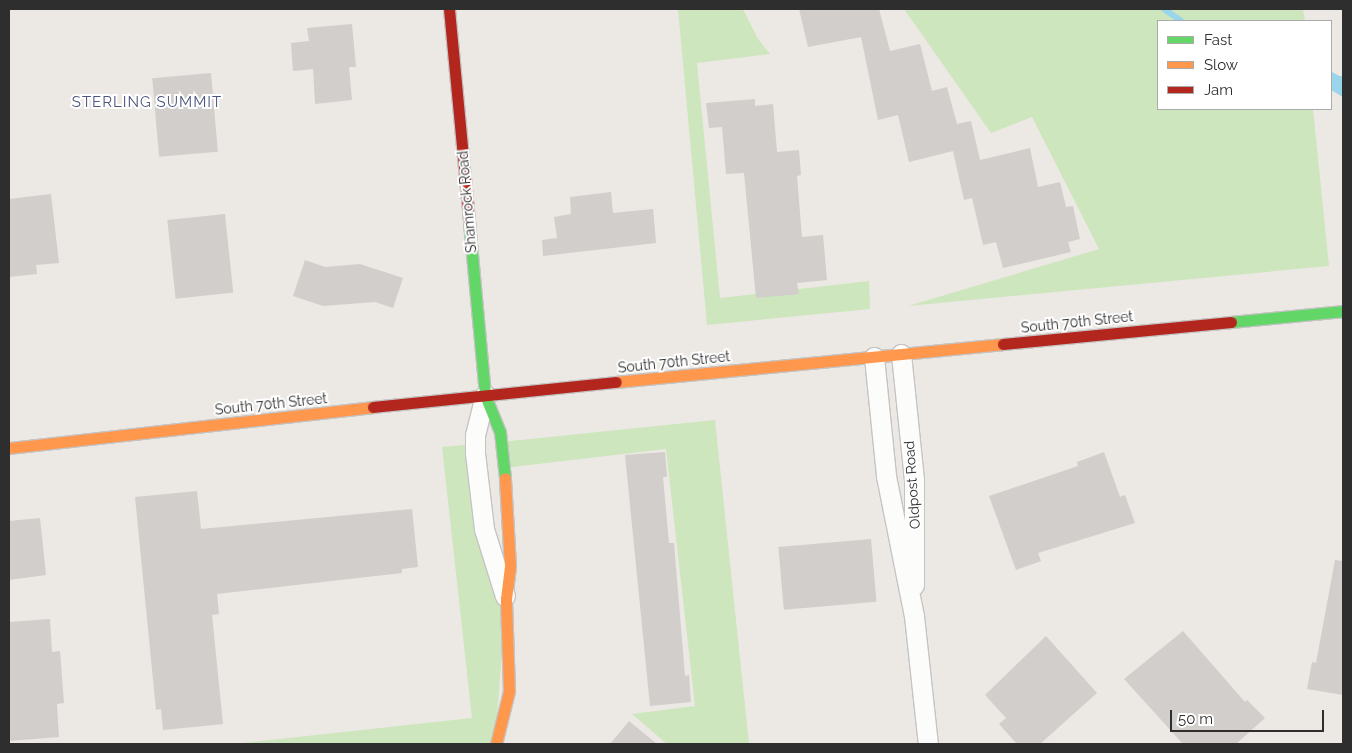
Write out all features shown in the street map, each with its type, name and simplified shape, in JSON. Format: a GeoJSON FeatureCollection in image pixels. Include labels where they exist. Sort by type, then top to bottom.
{"type":"FeatureCollection","features":[{"type":"Feature","properties":{"kind":"main road","name":"Shamrock Road"},"geometry":{"type":"LineString","coordinates":[[449,9],[486,395],[500,432],[508,504],[510,566],[506,599],[509,691],[496,744]]}},
{"type":"Feature","properties":{"kind":"main road","name":"South 70th Street"},"geometry":{"type":"LineString","coordinates":[[9,448],[486,395],[1343,311]]}},
{"type":"Feature","properties":{"kind":"street","name":"Oldpost Road"},"geometry":{"type":"LineString","coordinates":[[901,354],[914,480],[914,616]]}},
{"type":"Feature","properties":{"kind":"street","name":"Oldpost Road"},"geometry":{"type":"LineString","coordinates":[[874,357],[886,476],[914,616],[928,744]]}},
{"type":"Feature","properties":{"kind":"street","name":"Shamrock Road"},"geometry":{"type":"LineString","coordinates":[[486,395],[475,435],[475,453],[484,529],[506,599]]}},
{"type":"Feature","properties":{"kind":"green space"},"geometry":{"type":"Polygon","coordinates":[[[678,9],[743,9],[758,39],[770,54],[697,63],[720,298],[869,281],[870,309],[707,325],[678,9]]]}},
{"type":"Feature","properties":{"kind":"green space"},"geometry":{"type":"Polygon","coordinates":[[[904,9],[1303,9],[1305,20],[1157,20],[1157,110],[1313,110],[1329,266],[908,306],[1099,249],[1032,117],[991,133],[904,9]]]}},
{"type":"Feature","properties":{"kind":"green space"},"geometry":{"type":"Polygon","coordinates":[[[715,420],[749,744],[667,744],[632,714],[695,706],[666,449],[504,468],[501,442],[715,420]]]}},
{"type":"Feature","properties":{"kind":"green space"},"geometry":{"type":"Polygon","coordinates":[[[475,444],[506,599],[495,744],[233,744],[472,718],[442,447],[475,444]]]}},
{"type":"Feature","properties":{"kind":"water"},"geometry":{"type":"Polygon","coordinates":[[[1343,76],[1343,97],[1332,91],[1332,77],[1343,76]]]}},
{"type":"Feature","properties":{"kind":"building"},"geometry":{"type":"Polygon","coordinates":[[[799,9],[879,9],[890,51],[920,44],[932,91],[947,87],[957,124],[971,121],[980,160],[1030,148],[1038,187],[1060,182],[1066,207],[1073,206],[1080,239],[1068,242],[1071,252],[1003,268],[996,242],[983,245],[972,198],[964,200],[953,151],[909,162],[898,115],[878,120],[861,37],[808,47],[799,9]]]}},
{"type":"Feature","properties":{"kind":"building"},"geometry":{"type":"Polygon","coordinates":[[[352,24],[356,67],[349,67],[352,100],[315,104],[313,69],[293,71],[291,43],[309,41],[307,28],[352,24]]]}},
{"type":"Feature","properties":{"kind":"building"},"geometry":{"type":"Polygon","coordinates":[[[211,73],[218,152],[159,157],[152,78],[211,73]]]}},
{"type":"Feature","properties":{"kind":"building"},"geometry":{"type":"Polygon","coordinates":[[[755,99],[755,106],[773,104],[777,152],[799,150],[801,175],[797,176],[802,237],[823,235],[827,280],[797,283],[799,294],[756,298],[744,173],[726,174],[722,127],[709,128],[706,103],[755,99]]]}},
{"type":"Feature","properties":{"kind":"building"},"geometry":{"type":"Polygon","coordinates":[[[611,192],[613,213],[653,209],[656,243],[543,256],[542,240],[557,238],[554,217],[571,214],[570,197],[611,192]]]}},
{"type":"Feature","properties":{"kind":"building"},"geometry":{"type":"Polygon","coordinates":[[[51,194],[59,263],[36,265],[37,274],[9,277],[9,199],[51,194]]]}},
{"type":"Feature","properties":{"kind":"building"},"geometry":{"type":"Polygon","coordinates":[[[225,214],[233,293],[176,299],[167,220],[225,214]]]}},
{"type":"Feature","properties":{"kind":"building"},"geometry":{"type":"Polygon","coordinates":[[[305,260],[325,267],[360,264],[403,278],[393,308],[375,302],[323,306],[293,296],[305,260]]]}},
{"type":"Feature","properties":{"kind":"building"},"geometry":{"type":"Polygon","coordinates":[[[665,452],[667,477],[663,477],[669,543],[674,543],[685,676],[689,675],[691,702],[650,706],[625,455],[665,452]]]}},
{"type":"Feature","properties":{"kind":"building"},"geometry":{"type":"Polygon","coordinates":[[[1104,452],[1120,497],[1125,495],[1135,523],[1038,553],[1041,561],[1016,570],[989,496],[1078,466],[1077,462],[1104,452]]]}},
{"type":"Feature","properties":{"kind":"building"},"geometry":{"type":"Polygon","coordinates":[[[197,491],[201,529],[412,509],[418,567],[402,569],[402,573],[217,594],[219,614],[212,615],[223,724],[163,730],[161,709],[156,710],[135,497],[197,491]]]}},
{"type":"Feature","properties":{"kind":"building"},"geometry":{"type":"Polygon","coordinates":[[[40,518],[46,575],[9,580],[9,521],[40,518]]]}},
{"type":"Feature","properties":{"kind":"building"},"geometry":{"type":"Polygon","coordinates":[[[871,539],[876,602],[784,610],[778,547],[871,539]]]}},
{"type":"Feature","properties":{"kind":"building"},"geometry":{"type":"Polygon","coordinates":[[[1335,560],[1343,561],[1343,695],[1307,689],[1312,662],[1316,663],[1335,560]]]}},
{"type":"Feature","properties":{"kind":"building"},"geometry":{"type":"Polygon","coordinates":[[[50,619],[52,652],[60,651],[64,703],[57,704],[59,737],[9,741],[9,622],[50,619]]]}},
{"type":"Feature","properties":{"kind":"building"},"geometry":{"type":"Polygon","coordinates":[[[1183,631],[1245,702],[1247,700],[1265,718],[1236,744],[1183,744],[1124,679],[1183,631]]]}},
{"type":"Feature","properties":{"kind":"building"},"geometry":{"type":"Polygon","coordinates":[[[1046,636],[1097,693],[1040,744],[1017,744],[999,724],[1006,718],[985,695],[1046,636]]]}},
{"type":"Feature","properties":{"kind":"building"},"geometry":{"type":"Polygon","coordinates":[[[629,721],[657,744],[610,744],[629,721]]]}},
{"type":"Feature","properties":{"kind":"waterway"},"geometry":{"type":"LineString","coordinates":[[1164,9],[1180,20]]}},
{"type":"Feature","properties":{"kind":"waterway"},"geometry":{"type":"LineString","coordinates":[[1332,76],[1343,81]]}},
{"type":"Feature","properties":{"kind":"traffic: fast"},"geometry":{"type":"LineString","coordinates":[[469,222],[485,395],[500,432],[505,478]]}},
{"type":"Feature","properties":{"kind":"traffic: fast"},"geometry":{"type":"LineString","coordinates":[[1231,322],[1343,311]]}},
{"type":"Feature","properties":{"kind":"traffic: slow"},"geometry":{"type":"LineString","coordinates":[[616,382],[1003,344]]}},
{"type":"Feature","properties":{"kind":"traffic: slow"},"geometry":{"type":"LineString","coordinates":[[9,448],[373,407]]}},
{"type":"Feature","properties":{"kind":"traffic: slow"},"geometry":{"type":"LineString","coordinates":[[496,744],[509,691],[506,599],[510,566],[505,478]]}},
{"type":"Feature","properties":{"kind":"traffic: jam"},"geometry":{"type":"LineString","coordinates":[[449,9],[469,222]]}},
{"type":"Feature","properties":{"kind":"traffic: jam"},"geometry":{"type":"LineString","coordinates":[[1003,344],[1231,322]]}},
{"type":"Feature","properties":{"kind":"traffic: jam"},"geometry":{"type":"LineString","coordinates":[[373,407],[616,382]]}},
{"type":"Feature","properties":{"kind":"district","name":"STERLING SUMMIT"},"geometry":{"type":"Point","coordinates":[147,103]}}]}
